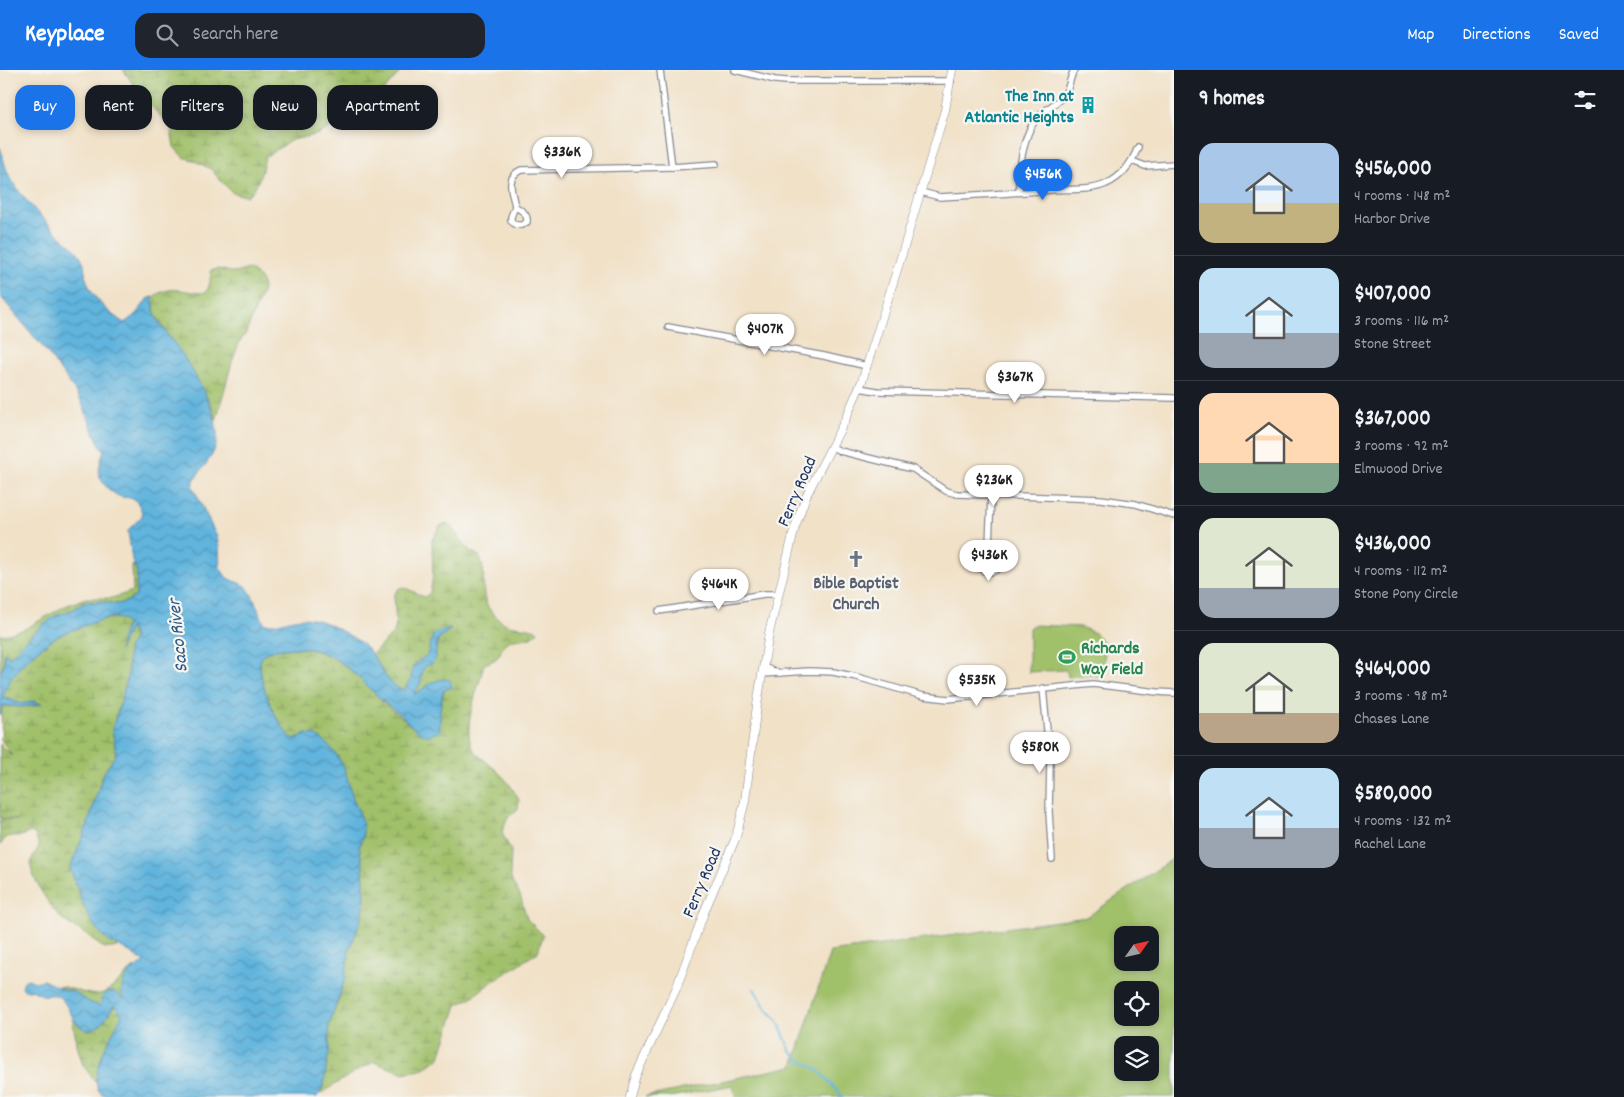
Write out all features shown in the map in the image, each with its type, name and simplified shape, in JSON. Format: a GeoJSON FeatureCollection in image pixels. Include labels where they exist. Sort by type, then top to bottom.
{"type":"FeatureCollection","features":[{"type":"Feature","properties":{"kind":"main road","name":"Ferry Road"},"geometry":{"type":"LineString","coordinates":[[630,1097],[636,1075],[676,989],[705,910],[736,837],[746,795],[762,671],[778,594],[798,516],[810,487],[832,447],[867,366],[945,110],[952,70]]}},
{"type":"Feature","properties":{"kind":"street"},"geometry":{"type":"LineString","coordinates":[[660,70],[672,167]]}},
{"type":"Feature","properties":{"kind":"street"},"geometry":{"type":"LineString","coordinates":[[735,70],[786,81],[951,81]]}},
{"type":"Feature","properties":{"kind":"street"},"geometry":{"type":"LineString","coordinates":[[1019,192],[1021,164],[1030,131],[1039,116],[1065,94],[1074,70]]}},
{"type":"Feature","properties":{"kind":"street"},"geometry":{"type":"LineString","coordinates":[[921,192],[940,197],[1101,186],[1109,183],[1121,174],[1132,161],[1138,147]]}},
{"type":"Feature","properties":{"kind":"street"},"geometry":{"type":"LineString","coordinates":[[1132,161],[1146,166],[1174,164]]}},
{"type":"Feature","properties":{"kind":"street"},"geometry":{"type":"LineString","coordinates":[[515,206],[511,179],[514,174],[521,170],[672,167],[716,164]]}},
{"type":"Feature","properties":{"kind":"street"},"geometry":{"type":"LineString","coordinates":[[668,327],[867,366]]}},
{"type":"Feature","properties":{"kind":"street"},"geometry":{"type":"LineString","coordinates":[[859,388],[877,391],[1174,398]]}},
{"type":"Feature","properties":{"kind":"street"},"geometry":{"type":"LineString","coordinates":[[832,447],[840,451],[914,469],[953,494],[1101,499],[1136,504],[1174,516]]}},
{"type":"Feature","properties":{"kind":"street"},"geometry":{"type":"LineString","coordinates":[[989,546],[991,496]]}},
{"type":"Feature","properties":{"kind":"street"},"geometry":{"type":"LineString","coordinates":[[989,546],[998,549],[1002,560],[998,568],[990,572],[984,571],[979,567],[976,558],[980,550],[989,546]]}},
{"type":"Feature","properties":{"kind":"street"},"geometry":{"type":"LineString","coordinates":[[659,611],[764,594],[778,594]]}},
{"type":"Feature","properties":{"kind":"street"},"geometry":{"type":"LineString","coordinates":[[762,671],[771,675],[780,673],[833,672],[942,699],[1098,684],[1174,693]]}},
{"type":"Feature","properties":{"kind":"street"},"geometry":{"type":"LineString","coordinates":[[1043,688],[1050,754],[1049,812],[1052,859]]}},
{"type":"Feature","properties":{"kind":"green space"},"geometry":{"type":"Polygon","coordinates":[[[123,70],[402,70],[388,85],[327,85],[327,129],[319,134],[292,140],[265,157],[257,183],[247,196],[233,193],[211,169],[183,157],[174,147],[171,130],[243,130],[243,85],[162,85],[162,118],[152,107],[152,85],[134,85],[123,70]]]}},
{"type":"Feature","properties":{"kind":"green space"},"geometry":{"type":"Polygon","coordinates":[[[218,269],[235,273],[249,269],[262,282],[263,290],[232,362],[216,421],[213,409],[201,387],[155,314],[153,297],[159,293],[171,290],[203,293],[209,287],[211,270],[218,269]]]}},
{"type":"Feature","properties":{"kind":"green space"},"geometry":{"type":"Polygon","coordinates":[[[445,524],[450,526],[469,550],[479,556],[483,573],[484,597],[492,613],[505,623],[538,631],[531,637],[509,641],[496,659],[484,664],[471,711],[469,736],[472,747],[478,755],[506,780],[519,800],[518,809],[507,819],[502,833],[511,851],[510,874],[512,882],[520,895],[527,919],[543,935],[538,952],[471,998],[457,1005],[440,1057],[431,1064],[421,1070],[403,1073],[374,1062],[320,1094],[323,1087],[329,1051],[329,1025],[340,996],[349,951],[362,917],[365,900],[363,867],[359,846],[363,837],[359,812],[354,802],[344,768],[336,754],[325,742],[306,734],[294,739],[288,734],[274,713],[268,699],[260,662],[263,655],[274,650],[301,649],[316,651],[340,662],[411,726],[440,721],[443,691],[435,681],[414,694],[420,684],[423,669],[436,649],[439,638],[451,629],[430,644],[428,654],[413,666],[411,679],[404,690],[389,681],[372,654],[394,633],[396,625],[394,595],[399,588],[425,597],[430,593],[433,576],[432,540],[440,526],[445,524]]]}},
{"type":"Feature","properties":{"kind":"green space"},"geometry":{"type":"Polygon","coordinates":[[[133,565],[137,571],[136,596],[122,604],[101,601],[85,603],[67,613],[60,614],[28,638],[11,657],[4,654],[4,664],[0,673],[0,635],[23,630],[65,606],[86,598],[112,598],[133,591],[133,565]]]}},
{"type":"Feature","properties":{"kind":"green space"},"geometry":{"type":"Polygon","coordinates":[[[105,619],[121,619],[126,623],[121,642],[127,636],[129,627],[134,637],[128,649],[128,673],[115,718],[113,735],[116,751],[115,756],[103,774],[87,827],[70,868],[82,902],[93,923],[100,933],[119,946],[108,948],[100,946],[86,934],[66,922],[45,897],[31,867],[32,858],[39,846],[35,834],[31,832],[21,836],[8,837],[0,846],[0,820],[18,820],[0,818],[0,744],[12,756],[1,739],[2,706],[22,707],[36,705],[34,701],[22,704],[3,697],[5,689],[15,672],[37,651],[60,635],[105,619]]]}},
{"type":"Feature","properties":{"kind":"green space","name":"Richards Way Field"},"geometry":{"type":"Polygon","coordinates":[[[1033,625],[1080,627],[1093,632],[1105,643],[1103,677],[1091,675],[1068,677],[1065,670],[1029,672],[1029,628],[1033,625]]]}},
{"type":"Feature","properties":{"kind":"green space"},"geometry":{"type":"Polygon","coordinates":[[[1174,858],[1174,1097],[784,1097],[783,1095],[775,1097],[735,1097],[733,1085],[670,1097],[645,1097],[793,1066],[830,952],[1087,917],[1174,858]]]}},
{"type":"Feature","properties":{"kind":"green space"},"geometry":{"type":"Polygon","coordinates":[[[135,967],[127,977],[124,985],[123,1000],[117,994],[102,997],[101,1006],[58,986],[90,994],[103,993],[114,986],[135,967]]]}},
{"type":"Feature","properties":{"kind":"green space"},"geometry":{"type":"Polygon","coordinates":[[[115,1005],[122,1016],[102,1057],[96,1083],[83,1065],[72,1018],[84,1029],[90,1030],[101,1023],[115,1005]]]}},
{"type":"Feature","properties":{"kind":"water","name":"Saco River"},"geometry":{"type":"Polygon","coordinates":[[[0,147],[7,171],[15,186],[38,213],[80,255],[89,287],[107,310],[124,323],[137,314],[147,299],[153,297],[154,312],[158,321],[193,372],[212,409],[217,434],[216,445],[192,485],[217,537],[220,568],[227,578],[246,586],[264,623],[275,624],[305,618],[333,626],[364,645],[388,679],[398,688],[404,690],[411,679],[413,666],[428,654],[434,634],[451,629],[439,638],[436,644],[436,658],[432,664],[423,669],[420,684],[414,694],[436,681],[450,680],[452,687],[443,691],[440,710],[440,730],[430,735],[416,730],[351,670],[322,652],[307,648],[278,649],[263,655],[260,662],[268,700],[282,726],[295,739],[306,734],[315,735],[325,742],[336,754],[344,768],[363,826],[363,837],[359,846],[363,867],[365,900],[362,917],[349,951],[345,979],[329,1025],[329,1051],[323,1087],[317,1097],[108,1097],[99,1091],[96,1084],[97,1075],[103,1053],[122,1016],[118,1008],[113,1006],[103,1022],[87,1030],[76,1022],[60,997],[24,990],[22,986],[24,981],[28,979],[35,982],[43,980],[64,990],[72,991],[89,1002],[100,1006],[103,996],[108,992],[115,992],[123,999],[123,982],[132,971],[144,964],[144,961],[109,941],[100,933],[88,916],[70,868],[87,827],[103,774],[115,756],[116,751],[112,729],[128,673],[128,649],[134,637],[130,627],[119,651],[126,623],[117,618],[97,621],[62,634],[50,641],[17,670],[3,697],[22,704],[34,701],[42,704],[22,707],[2,705],[0,715],[0,673],[4,664],[4,652],[10,657],[47,622],[82,604],[95,601],[118,604],[136,596],[137,571],[132,560],[128,530],[142,516],[140,508],[135,501],[115,494],[102,481],[99,470],[104,450],[100,446],[81,401],[47,352],[0,296],[0,147]]]}},
{"type":"Feature","properties":{"kind":"waterway"},"geometry":{"type":"LineString","coordinates":[[754,989],[766,1008],[778,1021],[790,1050],[798,1059],[817,1069],[843,1097]]}},
{"type":"Feature","properties":{"kind":"place","name":"The Inn at Atlantic Heights"},"geometry":{"type":"Point","coordinates":[1088,105]}},
{"type":"Feature","properties":{"kind":"place","name":"Bible Baptist Church"},"geometry":{"type":"Point","coordinates":[856,559]}},
{"type":"Feature","properties":{"kind":"place","name":"Richards Way Field"},"geometry":{"type":"Point","coordinates":[1067,657]}}]}
